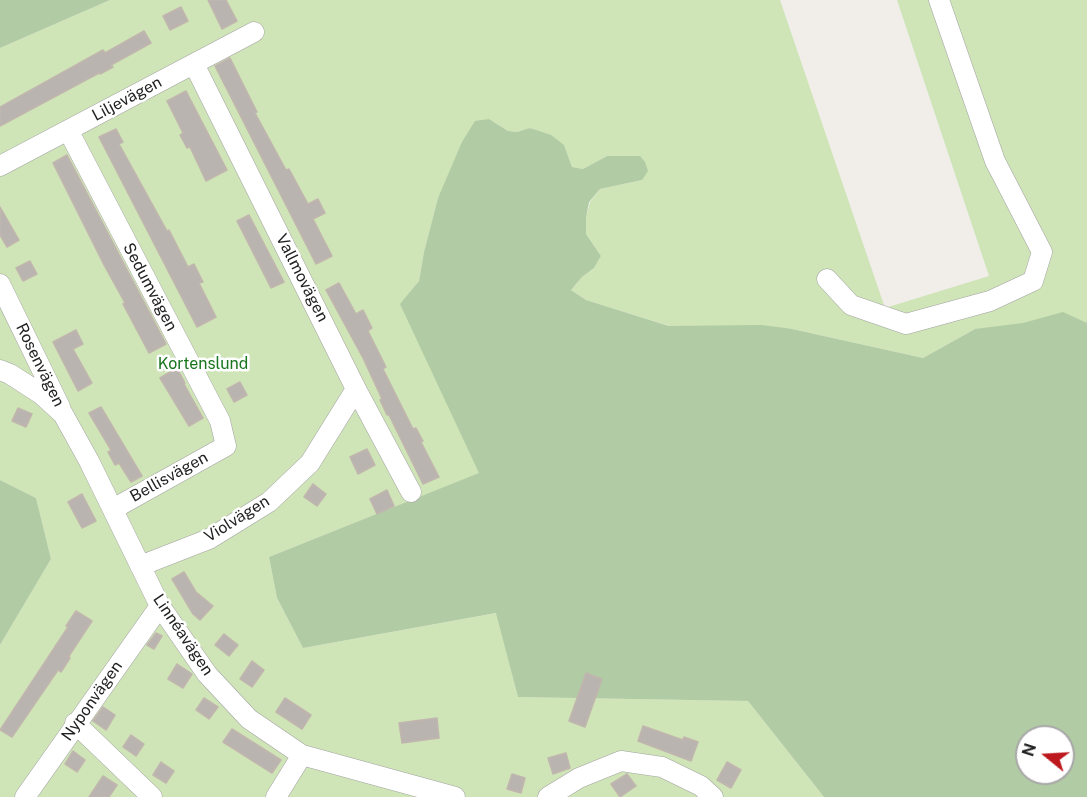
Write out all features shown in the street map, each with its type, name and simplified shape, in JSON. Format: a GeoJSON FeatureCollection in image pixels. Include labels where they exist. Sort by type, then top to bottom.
{"type":"FeatureCollection","features":[{"type":"Feature","properties":{"kind":"street"},"geometry":{"type":"LineString","coordinates":[[827,279],[851,305],[906,324],[990,301],[1033,281],[1041,252],[995,161],[939,0]]}},
{"type":"Feature","properties":{"kind":"street","name":"Liljevägen"},"geometry":{"type":"LineString","coordinates":[[0,166],[254,32]]}},
{"type":"Feature","properties":{"kind":"street","name":"Vallmovägen"},"geometry":{"type":"LineString","coordinates":[[194,64],[356,389],[411,492]]}},
{"type":"Feature","properties":{"kind":"street","name":"Sedumvägen"},"geometry":{"type":"LineString","coordinates":[[68,130],[220,421],[226,446]]}},
{"type":"Feature","properties":{"kind":"street","name":"Rosenvägen"},"geometry":{"type":"LineString","coordinates":[[0,284],[63,414]]}},
{"type":"Feature","properties":{"kind":"street","name":"Linnéavägen"},"geometry":{"type":"LineString","coordinates":[[0,370],[40,394],[63,414],[160,606],[207,674],[249,719],[302,755],[455,797]]}},
{"type":"Feature","properties":{"kind":"street","name":"Violvägen"},"geometry":{"type":"LineString","coordinates":[[141,566],[209,539],[269,502],[310,463],[356,389]]}},
{"type":"Feature","properties":{"kind":"street","name":"Bellisvägen"},"geometry":{"type":"LineString","coordinates":[[112,509],[226,446]]}},
{"type":"Feature","properties":{"kind":"street","name":"Nyponvägen"},"geometry":{"type":"LineString","coordinates":[[25,797],[75,723],[160,606]]}},
{"type":"Feature","properties":{"kind":"street"},"geometry":{"type":"LineString","coordinates":[[75,723],[152,797]]}},
{"type":"Feature","properties":{"kind":"street"},"geometry":{"type":"LineString","coordinates":[[276,797],[302,755]]}},
{"type":"Feature","properties":{"kind":"street"},"geometry":{"type":"LineString","coordinates":[[548,797],[579,778],[621,761],[662,767],[701,786],[713,797]]}},
{"type":"Feature","properties":{"kind":"green space"},"geometry":{"type":"Polygon","coordinates":[[[0,0],[110,0],[0,48],[0,0]]]}},
{"type":"Feature","properties":{"kind":"green space","name":"Kortenslund"},"geometry":{"type":"Polygon","coordinates":[[[110,0],[780,0],[885,308],[989,276],[897,0],[1087,0],[1087,344],[975,329],[923,358],[792,329],[670,326],[586,300],[571,290],[594,268],[601,256],[586,234],[586,218],[590,202],[600,189],[642,180],[607,156],[583,169],[572,167],[564,145],[531,128],[517,132],[508,131],[489,119],[438,198],[419,281],[401,304],[480,473],[269,557],[277,598],[303,648],[497,613],[518,697],[748,701],[824,797],[0,797],[0,645],[51,559],[36,498],[0,480],[0,48],[110,0]]]}},
{"type":"Feature","properties":{"kind":"green space"},"geometry":{"type":"Polygon","coordinates":[[[489,119],[508,131],[517,132],[530,128],[551,135],[564,145],[572,167],[583,169],[607,156],[640,156],[648,171],[642,180],[600,189],[589,202],[586,234],[601,256],[594,268],[571,290],[586,300],[669,326],[762,325],[792,329],[923,358],[975,329],[1023,323],[1063,312],[1087,323],[1087,797],[824,797],[748,701],[518,697],[496,613],[303,648],[277,598],[269,557],[479,473],[400,304],[419,281],[438,198],[462,142],[475,121],[489,119]]]}},
{"type":"Feature","properties":{"kind":"green space"},"geometry":{"type":"Polygon","coordinates":[[[0,480],[36,498],[51,559],[0,645],[0,480]]]}},
{"type":"Feature","properties":{"kind":"building"},"geometry":{"type":"Polygon","coordinates":[[[208,0],[226,0],[237,21],[222,29],[208,0]]]}},
{"type":"Feature","properties":{"kind":"building"},"geometry":{"type":"Polygon","coordinates":[[[181,7],[188,21],[170,30],[163,16],[181,7]]]}},
{"type":"Feature","properties":{"kind":"building"},"geometry":{"type":"Polygon","coordinates":[[[144,31],[151,43],[111,65],[113,67],[0,126],[0,107],[103,50],[105,53],[144,31]]]}},
{"type":"Feature","properties":{"kind":"building"},"geometry":{"type":"Polygon","coordinates":[[[230,58],[257,112],[255,113],[286,170],[289,169],[308,204],[318,199],[325,213],[313,219],[332,256],[316,264],[215,66],[230,58]]]}},
{"type":"Feature","properties":{"kind":"building"},"geometry":{"type":"Polygon","coordinates":[[[186,91],[227,170],[206,181],[190,147],[187,148],[180,135],[183,133],[167,101],[186,91]]]}},
{"type":"Feature","properties":{"kind":"building"},"geometry":{"type":"Polygon","coordinates":[[[116,129],[123,142],[119,144],[167,231],[169,230],[188,267],[194,264],[203,282],[199,283],[216,317],[197,327],[99,137],[116,129]]]}},
{"type":"Feature","properties":{"kind":"building"},"geometry":{"type":"Polygon","coordinates":[[[67,155],[166,344],[149,353],[53,163],[67,155]]]}},
{"type":"Feature","properties":{"kind":"building"},"geometry":{"type":"Polygon","coordinates":[[[0,207],[19,240],[7,247],[0,235],[0,207]]]}},
{"type":"Feature","properties":{"kind":"building"},"geometry":{"type":"Polygon","coordinates":[[[249,215],[284,282],[271,288],[237,221],[249,215]]]}},
{"type":"Feature","properties":{"kind":"building"},"geometry":{"type":"Polygon","coordinates":[[[30,261],[37,274],[23,281],[16,268],[30,261]]]}},
{"type":"Feature","properties":{"kind":"building"},"geometry":{"type":"Polygon","coordinates":[[[339,283],[356,314],[363,310],[372,328],[368,331],[386,367],[383,369],[413,429],[416,428],[423,441],[421,442],[439,477],[423,484],[387,415],[363,358],[326,290],[339,283]]]}},
{"type":"Feature","properties":{"kind":"building"},"geometry":{"type":"Polygon","coordinates":[[[76,330],[83,344],[73,349],[92,383],[78,391],[53,342],[76,330]]]}},
{"type":"Feature","properties":{"kind":"building"},"geometry":{"type":"Polygon","coordinates":[[[177,368],[203,418],[189,426],[160,378],[177,368]]]}},
{"type":"Feature","properties":{"kind":"building"},"geometry":{"type":"Polygon","coordinates":[[[240,382],[247,395],[234,402],[227,389],[240,382]]]}},
{"type":"Feature","properties":{"kind":"building"},"geometry":{"type":"Polygon","coordinates":[[[101,407],[142,476],[131,482],[119,463],[115,465],[108,452],[111,450],[89,413],[101,407]]]}},
{"type":"Feature","properties":{"kind":"building"},"geometry":{"type":"Polygon","coordinates":[[[18,408],[32,414],[26,427],[12,421],[18,408]]]}},
{"type":"Feature","properties":{"kind":"building"},"geometry":{"type":"Polygon","coordinates":[[[367,449],[375,465],[358,474],[350,457],[367,449]]]}},
{"type":"Feature","properties":{"kind":"building"},"geometry":{"type":"Polygon","coordinates":[[[313,484],[326,494],[317,506],[304,497],[313,484]]]}},
{"type":"Feature","properties":{"kind":"building"},"geometry":{"type":"Polygon","coordinates":[[[387,490],[394,506],[377,514],[370,499],[387,490]]]}},
{"type":"Feature","properties":{"kind":"building"},"geometry":{"type":"Polygon","coordinates":[[[82,494],[96,521],[82,528],[68,502],[82,494]]]}},
{"type":"Feature","properties":{"kind":"building"},"geometry":{"type":"Polygon","coordinates":[[[184,572],[196,592],[213,606],[200,620],[193,614],[172,579],[184,572]]]}},
{"type":"Feature","properties":{"kind":"building"},"geometry":{"type":"Polygon","coordinates":[[[76,611],[92,621],[61,672],[58,670],[12,737],[0,730],[68,627],[66,626],[76,611]]]}},
{"type":"Feature","properties":{"kind":"building"},"geometry":{"type":"Polygon","coordinates":[[[156,633],[162,636],[154,649],[147,645],[156,633]]]}},
{"type":"Feature","properties":{"kind":"building"},"geometry":{"type":"Polygon","coordinates":[[[224,634],[238,645],[229,656],[215,645],[224,634]]]}},
{"type":"Feature","properties":{"kind":"building"},"geometry":{"type":"Polygon","coordinates":[[[252,661],[264,670],[252,687],[240,679],[252,661]]]}},
{"type":"Feature","properties":{"kind":"building"},"geometry":{"type":"Polygon","coordinates":[[[177,664],[192,674],[183,688],[168,679],[177,664]]]}},
{"type":"Feature","properties":{"kind":"building"},"geometry":{"type":"Polygon","coordinates":[[[586,673],[602,679],[585,727],[569,721],[586,673]]]}},
{"type":"Feature","properties":{"kind":"building"},"geometry":{"type":"Polygon","coordinates":[[[204,698],[218,707],[209,719],[196,710],[204,698]]]}},
{"type":"Feature","properties":{"kind":"building"},"geometry":{"type":"Polygon","coordinates":[[[285,698],[311,715],[302,729],[276,712],[285,698]]]}},
{"type":"Feature","properties":{"kind":"building"},"geometry":{"type":"Polygon","coordinates":[[[103,707],[115,715],[106,730],[93,721],[103,707]]]}},
{"type":"Feature","properties":{"kind":"building"},"geometry":{"type":"Polygon","coordinates":[[[437,718],[439,738],[402,743],[399,723],[437,718]]]}},
{"type":"Feature","properties":{"kind":"building"},"geometry":{"type":"Polygon","coordinates":[[[643,726],[683,740],[684,737],[698,742],[691,761],[638,741],[643,726]]]}},
{"type":"Feature","properties":{"kind":"building"},"geometry":{"type":"Polygon","coordinates":[[[232,729],[281,760],[272,773],[223,742],[232,729]]]}},
{"type":"Feature","properties":{"kind":"building"},"geometry":{"type":"Polygon","coordinates":[[[131,735],[144,744],[136,756],[123,747],[131,735]]]}},
{"type":"Feature","properties":{"kind":"building"},"geometry":{"type":"Polygon","coordinates":[[[73,751],[85,760],[77,772],[65,764],[73,751]]]}},
{"type":"Feature","properties":{"kind":"building"},"geometry":{"type":"Polygon","coordinates":[[[566,753],[570,768],[553,774],[548,758],[566,753]]]}},
{"type":"Feature","properties":{"kind":"building"},"geometry":{"type":"Polygon","coordinates":[[[161,762],[174,771],[166,783],[153,775],[161,762]]]}},
{"type":"Feature","properties":{"kind":"building"},"geometry":{"type":"Polygon","coordinates":[[[727,762],[741,770],[731,788],[717,780],[727,762]]]}},
{"type":"Feature","properties":{"kind":"building"},"geometry":{"type":"Polygon","coordinates":[[[512,774],[525,778],[521,793],[507,789],[512,774]]]}},
{"type":"Feature","properties":{"kind":"building"},"geometry":{"type":"Polygon","coordinates":[[[627,774],[636,786],[620,797],[611,784],[627,774]]]}},
{"type":"Feature","properties":{"kind":"building"},"geometry":{"type":"Polygon","coordinates":[[[103,776],[117,785],[109,797],[89,797],[103,776]]]}}]}
